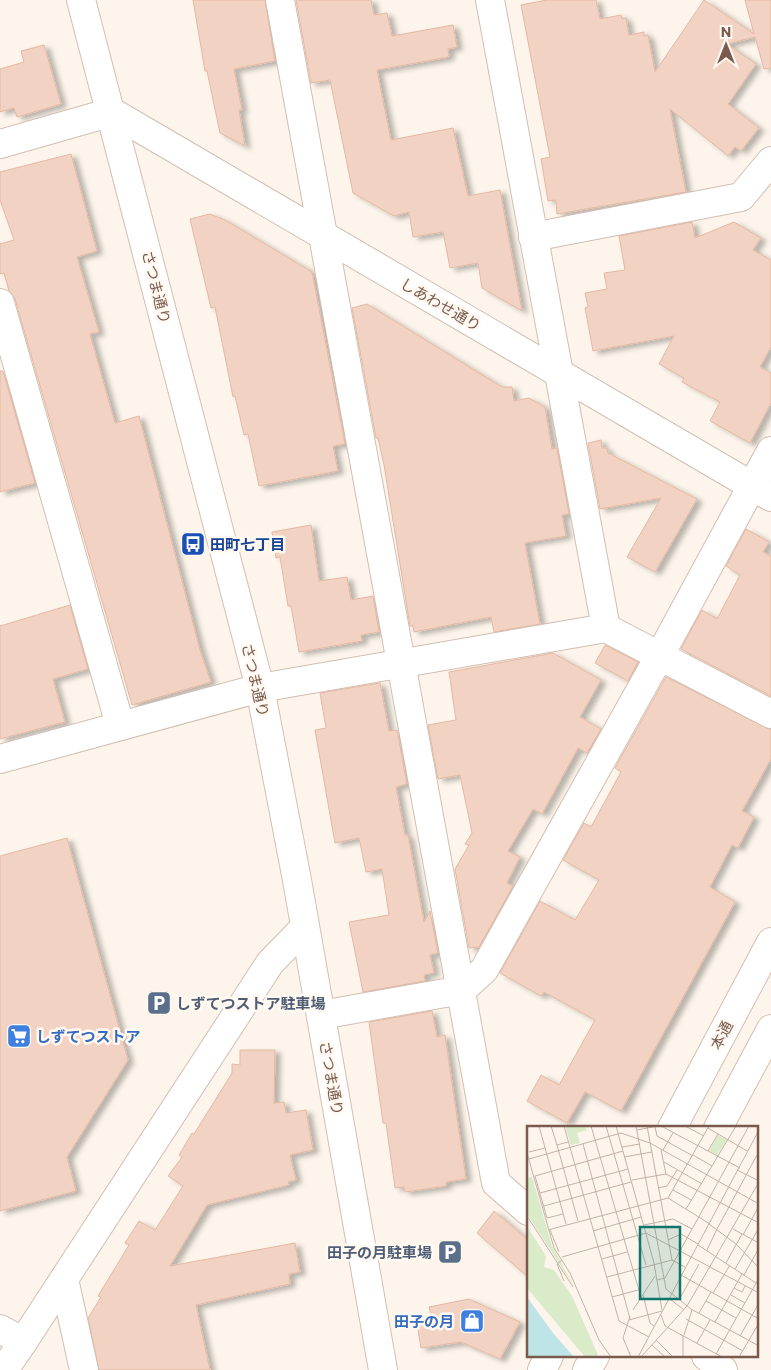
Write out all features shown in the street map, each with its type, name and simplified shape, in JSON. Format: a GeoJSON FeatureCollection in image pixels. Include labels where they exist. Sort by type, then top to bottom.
{"type":"FeatureCollection","features":[{"type":"Feature","properties":{"kind":"street","name":"さつま通り"},"geometry":{"type":"LineString","coordinates":[[81,0],[112,112],[260,688],[321,1015],[383,1370]]}},
{"type":"Feature","properties":{"kind":"street"},"geometry":{"type":"LineString","coordinates":[[280,0],[496,1183],[527,1210]]}},
{"type":"Feature","properties":{"kind":"street"},"geometry":{"type":"LineString","coordinates":[[490,0],[606,628]]}},
{"type":"Feature","properties":{"kind":"street"},"geometry":{"type":"LineString","coordinates":[[0,144],[112,112]]}},
{"type":"Feature","properties":{"kind":"street","name":"しあわせ通り"},"geometry":{"type":"LineString","coordinates":[[112,112],[761,491]]}},
{"type":"Feature","properties":{"kind":"street"},"geometry":{"type":"LineString","coordinates":[[533,237],[741,197],[771,161]]}},
{"type":"Feature","properties":{"kind":"street"},"geometry":{"type":"LineString","coordinates":[[0,303],[4,331],[120,724]]}},
{"type":"Feature","properties":{"kind":"street"},"geometry":{"type":"LineString","coordinates":[[321,1015],[462,990],[484,970],[659,657],[761,491],[771,451]]}},
{"type":"Feature","properties":{"kind":"street"},"geometry":{"type":"LineString","coordinates":[[0,759],[120,724],[260,688],[606,628],[771,714]]}},
{"type":"Feature","properties":{"kind":"street"},"geometry":{"type":"LineString","coordinates":[[4,1370],[12,1336],[64,1279],[270,963],[305,927]]}},
{"type":"Feature","properties":{"kind":"street","name":"本通"},"geometry":{"type":"LineString","coordinates":[[673,1126],[771,942]]}},
{"type":"Feature","properties":{"kind":"street"},"geometry":{"type":"LineString","coordinates":[[719,1126],[771,1029]]}},
{"type":"Feature","properties":{"kind":"street"},"geometry":{"type":"LineString","coordinates":[[64,1279],[84,1370]]}},
{"type":"Feature","properties":{"kind":"street"},"geometry":{"type":"LineString","coordinates":[[542,1370],[548,1358]]}},
{"type":"Feature","properties":{"kind":"street"},"geometry":{"type":"LineString","coordinates":[[587,1370],[594,1358]]}},
{"type":"Feature","properties":{"kind":"street"},"geometry":{"type":"LineString","coordinates":[[708,1358],[723,1370]]}},
{"type":"Feature","properties":{"kind":"building"},"geometry":{"type":"Polygon","coordinates":[[[193,0],[265,0],[275,61],[234,69],[242,110],[239,110],[245,146],[220,133],[207,71],[205,71],[193,0]]]}},
{"type":"Feature","properties":{"kind":"building"},"geometry":{"type":"Polygon","coordinates":[[[296,0],[371,0],[374,15],[387,13],[392,36],[453,25],[457,47],[448,49],[449,57],[377,70],[391,140],[453,128],[468,196],[500,190],[522,311],[482,288],[478,263],[450,268],[443,232],[413,237],[409,212],[394,216],[353,193],[330,80],[311,83],[296,0]]]}},
{"type":"Feature","properties":{"kind":"building"},"geometry":{"type":"Polygon","coordinates":[[[547,0],[596,0],[600,19],[621,15],[622,19],[626,18],[629,35],[644,32],[644,36],[648,35],[655,72],[704,0],[754,34],[745,0],[771,0],[771,68],[764,69],[755,37],[727,44],[756,64],[728,104],[759,128],[741,151],[735,147],[728,156],[670,109],[686,192],[557,214],[556,200],[548,201],[541,159],[550,157],[521,5],[547,0]]]}},
{"type":"Feature","properties":{"kind":"building"},"geometry":{"type":"Polygon","coordinates":[[[44,45],[61,104],[17,117],[14,108],[0,112],[0,69],[24,62],[21,51],[44,45]]]}},
{"type":"Feature","properties":{"kind":"building"},"geometry":{"type":"Polygon","coordinates":[[[71,154],[97,251],[77,257],[99,332],[90,334],[115,423],[139,416],[200,650],[211,682],[132,705],[15,299],[9,291],[4,273],[0,274],[0,244],[14,240],[0,200],[0,172],[71,154]]]}},
{"type":"Feature","properties":{"kind":"building"},"geometry":{"type":"Polygon","coordinates":[[[210,214],[225,220],[312,272],[345,444],[333,446],[338,471],[259,486],[248,434],[244,435],[235,396],[233,397],[215,307],[211,308],[190,219],[210,214]]]}},
{"type":"Feature","properties":{"kind":"building"},"geometry":{"type":"Polygon","coordinates":[[[692,222],[695,238],[734,222],[761,238],[753,250],[771,260],[771,347],[760,367],[771,373],[771,403],[750,443],[710,421],[720,402],[682,382],[684,378],[659,364],[674,336],[593,351],[585,308],[588,307],[585,293],[607,289],[604,273],[625,270],[619,236],[692,222]]]}},
{"type":"Feature","properties":{"kind":"building"},"geometry":{"type":"Polygon","coordinates":[[[367,304],[502,387],[512,387],[514,401],[529,398],[545,407],[552,449],[557,448],[569,514],[562,515],[566,536],[525,543],[540,624],[494,632],[491,617],[414,632],[413,626],[410,626],[384,465],[378,438],[376,438],[352,308],[367,304]]]}},
{"type":"Feature","properties":{"kind":"building"},"geometry":{"type":"Polygon","coordinates":[[[0,371],[3,371],[35,483],[0,492],[0,371]]]}},
{"type":"Feature","properties":{"kind":"building"},"geometry":{"type":"Polygon","coordinates":[[[601,440],[602,448],[607,448],[608,453],[697,499],[655,572],[627,557],[661,498],[600,509],[588,443],[601,440]]]}},
{"type":"Feature","properties":{"kind":"building"},"geometry":{"type":"Polygon","coordinates":[[[311,525],[319,581],[347,577],[351,600],[373,596],[379,632],[361,635],[362,641],[299,652],[291,606],[288,606],[280,557],[276,558],[272,532],[311,525]]]}},
{"type":"Feature","properties":{"kind":"building"},"geometry":{"type":"Polygon","coordinates":[[[746,529],[769,542],[763,552],[771,556],[771,696],[681,649],[702,610],[717,619],[740,575],[726,566],[746,529]]]}},
{"type":"Feature","properties":{"kind":"building"},"geometry":{"type":"Polygon","coordinates":[[[70,605],[88,669],[53,679],[65,722],[0,739],[0,626],[70,605]]]}},
{"type":"Feature","properties":{"kind":"building"},"geometry":{"type":"Polygon","coordinates":[[[605,645],[638,662],[628,681],[595,663],[605,645]]]}},
{"type":"Feature","properties":{"kind":"building"},"geometry":{"type":"Polygon","coordinates":[[[553,653],[601,680],[580,717],[601,729],[587,753],[578,748],[542,814],[533,809],[508,851],[520,857],[507,883],[513,886],[479,947],[469,948],[455,869],[469,845],[465,844],[472,833],[460,775],[438,779],[428,725],[456,720],[449,672],[553,653]]]}},
{"type":"Feature","properties":{"kind":"building"},"geometry":{"type":"Polygon","coordinates":[[[666,677],[771,730],[771,759],[742,811],[754,817],[738,848],[732,845],[710,887],[735,902],[621,1111],[585,1092],[567,1123],[527,1101],[541,1075],[559,1085],[595,1020],[544,992],[541,996],[500,973],[540,901],[575,920],[599,880],[563,860],[584,823],[591,827],[621,772],[615,768],[666,677]]]}},
{"type":"Feature","properties":{"kind":"building"},"geometry":{"type":"Polygon","coordinates":[[[380,683],[389,731],[397,730],[407,784],[396,787],[405,835],[408,835],[424,922],[430,911],[438,953],[430,955],[434,973],[424,975],[425,981],[363,992],[349,922],[389,915],[382,869],[366,872],[359,838],[335,843],[315,730],[326,728],[320,693],[380,683]]]}},
{"type":"Feature","properties":{"kind":"building"},"geometry":{"type":"Polygon","coordinates":[[[67,838],[128,1060],[67,1157],[76,1191],[0,1211],[0,856],[67,838]]]}},
{"type":"Feature","properties":{"kind":"building"},"geometry":{"type":"Polygon","coordinates":[[[432,1011],[437,1037],[445,1035],[466,1179],[446,1182],[446,1186],[405,1192],[404,1187],[395,1188],[386,1123],[383,1123],[369,1022],[432,1011]]]}},
{"type":"Feature","properties":{"kind":"building"},"geometry":{"type":"Polygon","coordinates":[[[240,1050],[275,1050],[274,1103],[284,1102],[286,1113],[306,1110],[313,1150],[290,1155],[296,1180],[288,1182],[289,1185],[207,1205],[170,1266],[295,1243],[300,1272],[289,1274],[290,1284],[196,1305],[210,1370],[99,1370],[88,1318],[101,1297],[98,1296],[129,1245],[125,1243],[139,1221],[155,1230],[183,1186],[168,1176],[182,1157],[179,1155],[192,1133],[194,1134],[232,1073],[232,1064],[240,1065],[240,1050]]]}},
{"type":"Feature","properties":{"kind":"building"},"geometry":{"type":"Polygon","coordinates":[[[494,1211],[527,1239],[527,1276],[477,1233],[494,1211]]]}},
{"type":"Feature","properties":{"kind":"building"},"geometry":{"type":"Polygon","coordinates":[[[469,1299],[520,1322],[500,1359],[461,1342],[421,1348],[417,1324],[433,1321],[429,1307],[469,1299]]]}},
{"type":"Feature","properties":{"kind":"place","name":"田町七丁目"},"geometry":{"type":"Point","coordinates":[193,544]}},
{"type":"Feature","properties":{"kind":"place","name":"しずてつストア駐車場"},"geometry":{"type":"Point","coordinates":[159,1003]}},
{"type":"Feature","properties":{"kind":"place","name":"しずてつストア"},"geometry":{"type":"Point","coordinates":[19,1036]}},
{"type":"Feature","properties":{"kind":"place","name":"田子の月駐車場"},"geometry":{"type":"Point","coordinates":[450,1252]}},
{"type":"Feature","properties":{"kind":"place","name":"田子の月"},"geometry":{"type":"Point","coordinates":[472,1321]}}]}
